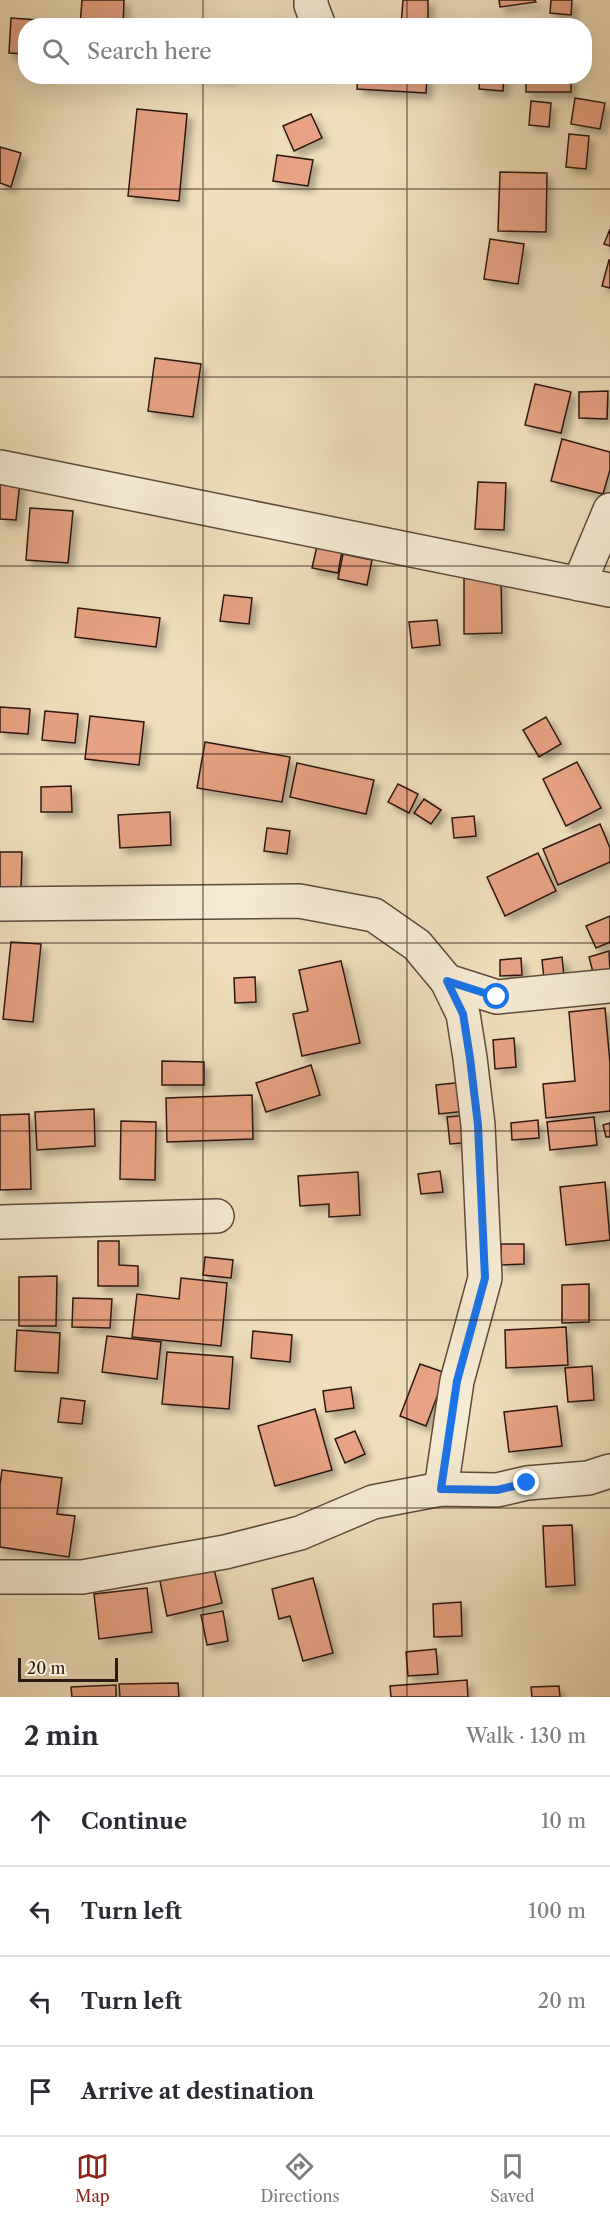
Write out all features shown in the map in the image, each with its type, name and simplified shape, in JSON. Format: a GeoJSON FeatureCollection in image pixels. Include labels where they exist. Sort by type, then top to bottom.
{"type":"FeatureCollection","features":[{"type":"Feature","properties":{"kind":"street"},"geometry":{"type":"LineString","coordinates":[[311,0],[315,18]]}},
{"type":"Feature","properties":{"kind":"street"},"geometry":{"type":"LineString","coordinates":[[0,467],[595,587],[610,510]]}},
{"type":"Feature","properties":{"kind":"street"},"geometry":{"type":"LineString","coordinates":[[0,904],[299,902],[374,915],[417,945],[447,981],[463,1014],[470,1058],[478,1125],[485,1278],[457,1381],[441,1489]]}},
{"type":"Feature","properties":{"kind":"street"},"geometry":{"type":"LineString","coordinates":[[447,981],[497,997],[610,986]]}},
{"type":"Feature","properties":{"kind":"street"},"geometry":{"type":"LineString","coordinates":[[0,1222],[217,1216]]}},
{"type":"Feature","properties":{"kind":"street"},"geometry":{"type":"LineString","coordinates":[[0,1576],[82,1577],[225,1552],[300,1533],[373,1502],[441,1489],[497,1490],[527,1483],[588,1478],[610,1471]]}},
{"type":"Feature","properties":{"kind":"building"},"geometry":{"type":"Polygon","coordinates":[[[82,0],[124,0],[123,18],[81,18],[82,0]]]}},
{"type":"Feature","properties":{"kind":"building"},"geometry":{"type":"Polygon","coordinates":[[[403,0],[428,0],[428,18],[402,18],[403,0]]]}},
{"type":"Feature","properties":{"kind":"building"},"geometry":{"type":"Polygon","coordinates":[[[499,0],[535,0],[536,2],[500,7],[499,0]]]}},
{"type":"Feature","properties":{"kind":"building"},"geometry":{"type":"Polygon","coordinates":[[[551,0],[572,0],[571,15],[550,13],[551,0]]]}},
{"type":"Feature","properties":{"kind":"building"},"geometry":{"type":"Polygon","coordinates":[[[11,18],[18,19],[18,54],[9,53],[11,18]]]}},
{"type":"Feature","properties":{"kind":"building"},"geometry":{"type":"Polygon","coordinates":[[[357,84],[427,84],[426,93],[357,89],[357,84]]]}},
{"type":"Feature","properties":{"kind":"building"},"geometry":{"type":"Polygon","coordinates":[[[479,84],[503,84],[503,91],[479,89],[479,84]]]}},
{"type":"Feature","properties":{"kind":"building"},"geometry":{"type":"Polygon","coordinates":[[[526,84],[571,84],[571,92],[526,92],[526,84]]]}},
{"type":"Feature","properties":{"kind":"building"},"geometry":{"type":"Polygon","coordinates":[[[575,98],[605,103],[600,129],[571,124],[575,98]]]}},
{"type":"Feature","properties":{"kind":"building"},"geometry":{"type":"Polygon","coordinates":[[[531,101],[551,103],[549,127],[529,125],[531,101]]]}},
{"type":"Feature","properties":{"kind":"building"},"geometry":{"type":"Polygon","coordinates":[[[137,109],[187,114],[179,201],[128,196],[137,109]]]}},
{"type":"Feature","properties":{"kind":"building"},"geometry":{"type":"Polygon","coordinates":[[[311,114],[322,138],[294,151],[283,126],[311,114]]]}},
{"type":"Feature","properties":{"kind":"building"},"geometry":{"type":"Polygon","coordinates":[[[569,134],[589,136],[586,169],[566,167],[569,134]]]}},
{"type":"Feature","properties":{"kind":"building"},"geometry":{"type":"Polygon","coordinates":[[[0,147],[21,153],[11,187],[0,183],[0,147]]]}},
{"type":"Feature","properties":{"kind":"building"},"geometry":{"type":"Polygon","coordinates":[[[277,155],[313,160],[308,186],[273,181],[277,155]]]}},
{"type":"Feature","properties":{"kind":"building"},"geometry":{"type":"Polygon","coordinates":[[[500,172],[547,173],[546,232],[498,231],[500,172]]]}},
{"type":"Feature","properties":{"kind":"building"},"geometry":{"type":"Polygon","coordinates":[[[610,229],[610,246],[604,244],[610,229]]]}},
{"type":"Feature","properties":{"kind":"building"},"geometry":{"type":"Polygon","coordinates":[[[490,239],[524,244],[518,284],[484,279],[490,239]]]}},
{"type":"Feature","properties":{"kind":"building"},"geometry":{"type":"Polygon","coordinates":[[[610,260],[610,288],[602,286],[610,260]]]}},
{"type":"Feature","properties":{"kind":"building"},"geometry":{"type":"Polygon","coordinates":[[[155,358],[201,364],[193,417],[148,411],[155,358]]]}},
{"type":"Feature","properties":{"kind":"building"},"geometry":{"type":"Polygon","coordinates":[[[535,384],[571,392],[561,433],[525,425],[535,384]]]}},
{"type":"Feature","properties":{"kind":"building"},"geometry":{"type":"Polygon","coordinates":[[[608,391],[607,419],[579,418],[579,392],[608,391]]]}},
{"type":"Feature","properties":{"kind":"building"},"geometry":{"type":"Polygon","coordinates":[[[562,439],[610,452],[610,470],[603,494],[551,481],[562,439]]]}},
{"type":"Feature","properties":{"kind":"building"},"geometry":{"type":"Polygon","coordinates":[[[0,479],[20,481],[16,520],[0,519],[0,479]]]}},
{"type":"Feature","properties":{"kind":"building"},"geometry":{"type":"Polygon","coordinates":[[[478,482],[506,483],[504,530],[475,529],[478,482]]]}},
{"type":"Feature","properties":{"kind":"building"},"geometry":{"type":"Polygon","coordinates":[[[30,508],[73,511],[68,563],[26,560],[30,508]]]}},
{"type":"Feature","properties":{"kind":"building"},"geometry":{"type":"Polygon","coordinates":[[[317,546],[342,551],[338,573],[312,568],[317,546]]]}},
{"type":"Feature","properties":{"kind":"building"},"geometry":{"type":"Polygon","coordinates":[[[343,554],[372,560],[367,585],[338,579],[343,554]]]}},
{"type":"Feature","properties":{"kind":"building"},"geometry":{"type":"Polygon","coordinates":[[[501,576],[502,633],[464,634],[464,577],[501,576]]]}},
{"type":"Feature","properties":{"kind":"building"},"geometry":{"type":"Polygon","coordinates":[[[224,595],[252,598],[249,624],[220,621],[224,595]]]}},
{"type":"Feature","properties":{"kind":"building"},"geometry":{"type":"Polygon","coordinates":[[[78,608],[160,618],[156,647],[75,637],[78,608]]]}},
{"type":"Feature","properties":{"kind":"building"},"geometry":{"type":"Polygon","coordinates":[[[437,620],[440,645],[412,648],[409,622],[437,620]]]}},
{"type":"Feature","properties":{"kind":"building"},"geometry":{"type":"Polygon","coordinates":[[[0,707],[30,709],[28,734],[0,732],[0,707]]]}},
{"type":"Feature","properties":{"kind":"building"},"geometry":{"type":"Polygon","coordinates":[[[45,711],[78,714],[75,743],[42,740],[45,711]]]}},
{"type":"Feature","properties":{"kind":"building"},"geometry":{"type":"Polygon","coordinates":[[[90,716],[144,722],[139,765],[85,759],[90,716]]]}},
{"type":"Feature","properties":{"kind":"building"},"geometry":{"type":"Polygon","coordinates":[[[546,717],[561,744],[539,757],[523,730],[546,717]]]}},
{"type":"Feature","properties":{"kind":"building"},"geometry":{"type":"Polygon","coordinates":[[[205,742],[290,757],[282,802],[197,788],[205,742]]]}},
{"type":"Feature","properties":{"kind":"building"},"geometry":{"type":"Polygon","coordinates":[[[577,762],[601,808],[566,826],[543,779],[577,762]]]}},
{"type":"Feature","properties":{"kind":"building"},"geometry":{"type":"Polygon","coordinates":[[[297,763],[374,780],[366,814],[290,797],[297,763]]]}},
{"type":"Feature","properties":{"kind":"building"},"geometry":{"type":"Polygon","coordinates":[[[398,784],[418,794],[409,813],[388,802],[398,784]]]}},
{"type":"Feature","properties":{"kind":"building"},"geometry":{"type":"Polygon","coordinates":[[[71,786],[72,812],[41,812],[41,787],[71,786]]]}},
{"type":"Feature","properties":{"kind":"building"},"geometry":{"type":"Polygon","coordinates":[[[424,799],[441,810],[431,824],[414,813],[424,799]]]}},
{"type":"Feature","properties":{"kind":"building"},"geometry":{"type":"Polygon","coordinates":[[[170,812],[171,845],[120,848],[118,815],[170,812]]]}},
{"type":"Feature","properties":{"kind":"building"},"geometry":{"type":"Polygon","coordinates":[[[474,816],[476,836],[454,838],[452,818],[474,816]]]}},
{"type":"Feature","properties":{"kind":"building"},"geometry":{"type":"Polygon","coordinates":[[[600,824],[610,848],[610,862],[558,885],[543,849],[600,824]]]}},
{"type":"Feature","properties":{"kind":"building"},"geometry":{"type":"Polygon","coordinates":[[[267,828],[290,831],[287,854],[264,851],[267,828]]]}},
{"type":"Feature","properties":{"kind":"building"},"geometry":{"type":"Polygon","coordinates":[[[0,852],[22,852],[21,891],[0,891],[0,852]]]}},
{"type":"Feature","properties":{"kind":"building"},"geometry":{"type":"Polygon","coordinates":[[[538,853],[556,891],[505,916],[487,877],[538,853]]]}},
{"type":"Feature","properties":{"kind":"building"},"geometry":{"type":"Polygon","coordinates":[[[610,916],[610,942],[596,948],[586,926],[610,916]]]}},
{"type":"Feature","properties":{"kind":"building"},"geometry":{"type":"Polygon","coordinates":[[[11,942],[41,944],[33,1022],[3,1019],[11,942]]]}},
{"type":"Feature","properties":{"kind":"building"},"geometry":{"type":"Polygon","coordinates":[[[609,951],[610,971],[594,976],[589,957],[609,951]]]}},
{"type":"Feature","properties":{"kind":"building"},"geometry":{"type":"Polygon","coordinates":[[[562,957],[564,977],[544,979],[542,960],[562,957]]]}},
{"type":"Feature","properties":{"kind":"building"},"geometry":{"type":"Polygon","coordinates":[[[521,958],[522,975],[500,976],[500,960],[521,958]]]}},
{"type":"Feature","properties":{"kind":"building"},"geometry":{"type":"Polygon","coordinates":[[[341,961],[360,1043],[302,1056],[293,1014],[308,1011],[299,970],[341,961]]]}},
{"type":"Feature","properties":{"kind":"building"},"geometry":{"type":"Polygon","coordinates":[[[255,977],[256,1002],[235,1003],[234,978],[255,977]]]}},
{"type":"Feature","properties":{"kind":"building"},"geometry":{"type":"Polygon","coordinates":[[[605,1008],[610,1063],[610,1111],[546,1118],[543,1084],[575,1081],[569,1012],[605,1008]]]}},
{"type":"Feature","properties":{"kind":"building"},"geometry":{"type":"Polygon","coordinates":[[[514,1038],[516,1067],[495,1069],[493,1040],[514,1038]]]}},
{"type":"Feature","properties":{"kind":"building"},"geometry":{"type":"Polygon","coordinates":[[[162,1061],[204,1062],[204,1085],[162,1085],[162,1061]]]}},
{"type":"Feature","properties":{"kind":"building"},"geometry":{"type":"Polygon","coordinates":[[[311,1065],[320,1095],[266,1112],[256,1083],[311,1065]]]}},
{"type":"Feature","properties":{"kind":"building"},"geometry":{"type":"Polygon","coordinates":[[[464,1082],[466,1111],[439,1114],[436,1085],[464,1082]]]}},
{"type":"Feature","properties":{"kind":"building"},"geometry":{"type":"Polygon","coordinates":[[[252,1095],[253,1139],[167,1142],[166,1098],[252,1095]]]}},
{"type":"Feature","properties":{"kind":"building"},"geometry":{"type":"Polygon","coordinates":[[[94,1109],[95,1146],[37,1150],[35,1112],[94,1109]]]}},
{"type":"Feature","properties":{"kind":"building"},"geometry":{"type":"Polygon","coordinates":[[[29,1114],[31,1189],[0,1190],[0,1115],[29,1114]]]}},
{"type":"Feature","properties":{"kind":"building"},"geometry":{"type":"Polygon","coordinates":[[[471,1115],[473,1142],[450,1144],[447,1117],[471,1115]]]}},
{"type":"Feature","properties":{"kind":"building"},"geometry":{"type":"Polygon","coordinates":[[[594,1117],[597,1145],[550,1150],[547,1122],[594,1117]]]}},
{"type":"Feature","properties":{"kind":"building"},"geometry":{"type":"Polygon","coordinates":[[[538,1120],[539,1138],[512,1140],[511,1123],[538,1120]]]}},
{"type":"Feature","properties":{"kind":"building"},"geometry":{"type":"Polygon","coordinates":[[[121,1121],[156,1122],[155,1180],[120,1179],[121,1121]]]}},
{"type":"Feature","properties":{"kind":"building"},"geometry":{"type":"Polygon","coordinates":[[[610,1123],[610,1137],[606,1137],[603,1125],[610,1123]]]}},
{"type":"Feature","properties":{"kind":"building"},"geometry":{"type":"Polygon","coordinates":[[[440,1171],[443,1192],[421,1194],[418,1174],[440,1171]]]}},
{"type":"Feature","properties":{"kind":"building"},"geometry":{"type":"Polygon","coordinates":[[[358,1172],[360,1215],[329,1217],[329,1204],[300,1206],[298,1176],[358,1172]]]}},
{"type":"Feature","properties":{"kind":"building"},"geometry":{"type":"Polygon","coordinates":[[[605,1182],[610,1240],[566,1245],[560,1187],[605,1182]]]}},
{"type":"Feature","properties":{"kind":"building"},"geometry":{"type":"Polygon","coordinates":[[[98,1241],[119,1241],[119,1265],[138,1266],[138,1286],[98,1286],[98,1241]]]}},
{"type":"Feature","properties":{"kind":"building"},"geometry":{"type":"Polygon","coordinates":[[[501,1244],[524,1244],[524,1264],[501,1265],[501,1244]]]}},
{"type":"Feature","properties":{"kind":"building"},"geometry":{"type":"Polygon","coordinates":[[[205,1257],[233,1260],[231,1278],[203,1275],[205,1257]]]}},
{"type":"Feature","properties":{"kind":"building"},"geometry":{"type":"Polygon","coordinates":[[[57,1276],[56,1326],[19,1326],[19,1277],[57,1276]]]}},
{"type":"Feature","properties":{"kind":"building"},"geometry":{"type":"Polygon","coordinates":[[[181,1278],[227,1283],[221,1346],[132,1337],[137,1294],[179,1299],[181,1278]]]}},
{"type":"Feature","properties":{"kind":"building"},"geometry":{"type":"Polygon","coordinates":[[[589,1284],[589,1322],[562,1323],[562,1285],[589,1284]]]}},
{"type":"Feature","properties":{"kind":"building"},"geometry":{"type":"Polygon","coordinates":[[[73,1298],[112,1299],[110,1328],[72,1327],[73,1298]]]}},
{"type":"Feature","properties":{"kind":"building"},"geometry":{"type":"Polygon","coordinates":[[[566,1327],[568,1365],[506,1368],[505,1330],[566,1327]]]}},
{"type":"Feature","properties":{"kind":"building"},"geometry":{"type":"Polygon","coordinates":[[[17,1330],[60,1333],[58,1373],[15,1371],[17,1330]]]}},
{"type":"Feature","properties":{"kind":"building"},"geometry":{"type":"Polygon","coordinates":[[[253,1331],[292,1335],[290,1362],[251,1358],[253,1331]]]}},
{"type":"Feature","properties":{"kind":"building"},"geometry":{"type":"Polygon","coordinates":[[[107,1336],[161,1342],[157,1379],[102,1372],[107,1336]]]}},
{"type":"Feature","properties":{"kind":"building"},"geometry":{"type":"Polygon","coordinates":[[[167,1352],[233,1357],[229,1409],[162,1404],[167,1352]]]}},
{"type":"Feature","properties":{"kind":"building"},"geometry":{"type":"Polygon","coordinates":[[[420,1364],[446,1373],[426,1426],[400,1416],[420,1364]]]}},
{"type":"Feature","properties":{"kind":"building"},"geometry":{"type":"Polygon","coordinates":[[[592,1366],[594,1400],[568,1402],[565,1368],[592,1366]]]}},
{"type":"Feature","properties":{"kind":"building"},"geometry":{"type":"Polygon","coordinates":[[[351,1387],[354,1408],[326,1412],[323,1391],[351,1387]]]}},
{"type":"Feature","properties":{"kind":"building"},"geometry":{"type":"Polygon","coordinates":[[[61,1398],[85,1401],[82,1424],[58,1422],[61,1398]]]}},
{"type":"Feature","properties":{"kind":"building"},"geometry":{"type":"Polygon","coordinates":[[[557,1406],[562,1446],[509,1452],[504,1412],[557,1406]]]}},
{"type":"Feature","properties":{"kind":"building"},"geometry":{"type":"Polygon","coordinates":[[[315,1409],[332,1470],[275,1486],[258,1426],[315,1409]]]}},
{"type":"Feature","properties":{"kind":"building"},"geometry":{"type":"Polygon","coordinates":[[[355,1431],[365,1454],[345,1463],[335,1439],[355,1431]]]}},
{"type":"Feature","properties":{"kind":"building"},"geometry":{"type":"Polygon","coordinates":[[[2,1470],[62,1478],[57,1514],[75,1516],[69,1557],[0,1547],[2,1470]]]}},
{"type":"Feature","properties":{"kind":"building"},"geometry":{"type":"Polygon","coordinates":[[[572,1525],[575,1585],[546,1587],[543,1526],[572,1525]]]}},
{"type":"Feature","properties":{"kind":"building"},"geometry":{"type":"Polygon","coordinates":[[[214,1569],[222,1603],[167,1616],[160,1581],[214,1569]]]}},
{"type":"Feature","properties":{"kind":"building"},"geometry":{"type":"Polygon","coordinates":[[[313,1578],[333,1653],[303,1661],[290,1616],[279,1619],[272,1589],[313,1578]]]}},
{"type":"Feature","properties":{"kind":"building"},"geometry":{"type":"Polygon","coordinates":[[[147,1588],[152,1632],[99,1639],[94,1594],[147,1588]]]}},
{"type":"Feature","properties":{"kind":"building"},"geometry":{"type":"Polygon","coordinates":[[[461,1602],[462,1636],[434,1637],[433,1604],[461,1602]]]}},
{"type":"Feature","properties":{"kind":"building"},"geometry":{"type":"Polygon","coordinates":[[[223,1611],[228,1641],[207,1645],[201,1615],[223,1611]]]}},
{"type":"Feature","properties":{"kind":"building"},"geometry":{"type":"Polygon","coordinates":[[[436,1649],[438,1674],[408,1676],[406,1652],[436,1649]]]}},
{"type":"Feature","properties":{"kind":"building"},"geometry":{"type":"Polygon","coordinates":[[[467,1680],[468,1697],[391,1697],[390,1686],[467,1680]]]}},
{"type":"Feature","properties":{"kind":"building"},"geometry":{"type":"Polygon","coordinates":[[[178,1683],[179,1697],[120,1697],[119,1684],[178,1683]]]}},
{"type":"Feature","properties":{"kind":"building"},"geometry":{"type":"Polygon","coordinates":[[[116,1685],[116,1697],[72,1697],[71,1687],[116,1685]]]}},
{"type":"Feature","properties":{"kind":"building"},"geometry":{"type":"Polygon","coordinates":[[[559,1686],[560,1697],[532,1697],[531,1687],[559,1686]]]}},
{"type":"Feature","properties":{"kind":"route"},"geometry":{"type":"LineString","coordinates":[[497,997],[447,981],[463,1014],[470,1058],[478,1125],[485,1278],[457,1381],[441,1489],[497,1490],[527,1483]]}}]}
